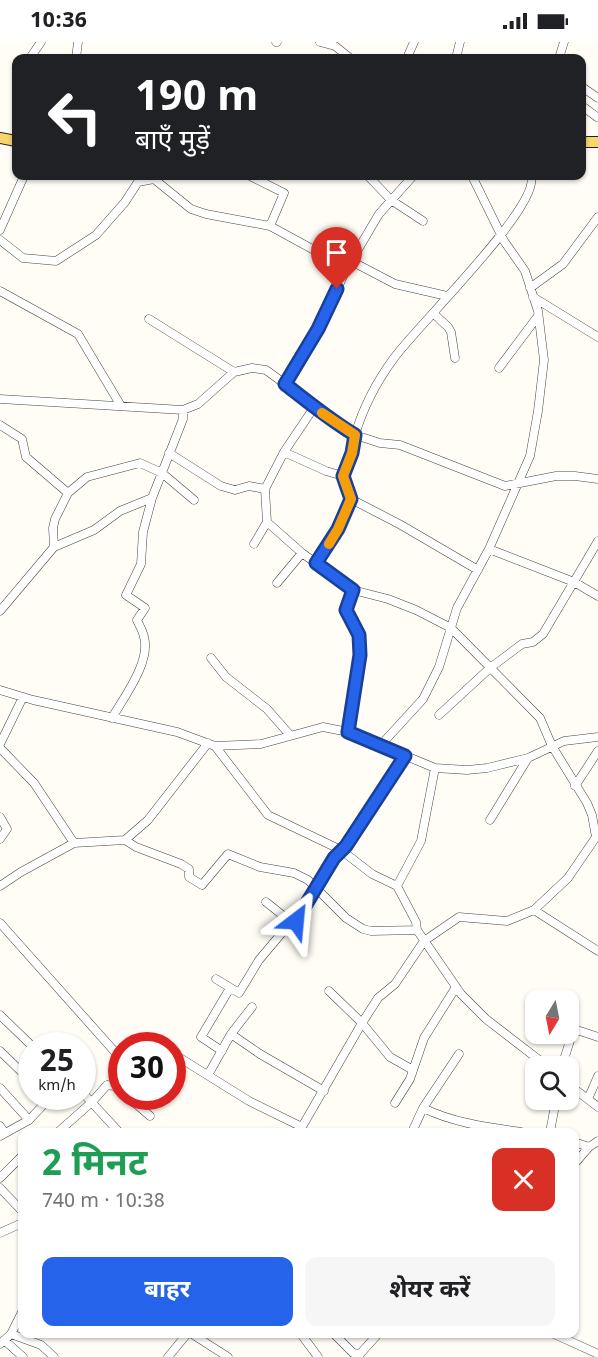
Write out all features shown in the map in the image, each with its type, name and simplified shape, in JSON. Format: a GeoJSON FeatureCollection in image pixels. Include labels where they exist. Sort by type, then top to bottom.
{"type":"FeatureCollection","features":[{"type":"Feature","properties":{"kind":"street"},"geometry":{"type":"LineString","coordinates":[[323,42],[335,46],[345,54]]}},
{"type":"Feature","properties":{"kind":"street"},"geometry":{"type":"LineString","coordinates":[[0,230],[22,180]]}},
{"type":"Feature","properties":{"kind":"street"},"geometry":{"type":"LineString","coordinates":[[0,240],[22,258],[56,261],[96,235],[125,202],[138,182],[145,180]]}},
{"type":"Feature","properties":{"kind":"street"},"geometry":{"type":"LineString","coordinates":[[158,180],[191,209],[270,226],[349,265],[395,284],[447,296]]}},
{"type":"Feature","properties":{"kind":"street"},"geometry":{"type":"LineString","coordinates":[[258,180],[284,193],[270,226]]}},
{"type":"Feature","properties":{"kind":"street"},"geometry":{"type":"LineString","coordinates":[[372,180],[391,200],[423,221]]}},
{"type":"Feature","properties":{"kind":"street"},"geometry":{"type":"LineString","coordinates":[[285,384],[318,329],[349,265],[380,214],[409,180]]}},
{"type":"Feature","properties":{"kind":"street"},"geometry":{"type":"LineString","coordinates":[[380,746],[423,699],[439,667],[457,608],[489,549],[530,456],[538,411],[544,360],[533,297],[525,270],[504,241],[474,180]]}},
{"type":"Feature","properties":{"kind":"street"},"geometry":{"type":"LineString","coordinates":[[316,563],[338,529],[351,499],[343,476],[352,453],[355,435],[374,389],[394,357],[447,296],[473,271],[513,220],[530,190],[532,180]]}},
{"type":"Feature","properties":{"kind":"street"},"geometry":{"type":"LineString","coordinates":[[530,288],[562,264],[598,217]]}},
{"type":"Feature","properties":{"kind":"street"},"geometry":{"type":"LineString","coordinates":[[0,291],[78,334],[121,406]]}},
{"type":"Feature","properties":{"kind":"street"},"geometry":{"type":"LineString","coordinates":[[533,297],[598,338]]}},
{"type":"Feature","properties":{"kind":"street"},"geometry":{"type":"LineString","coordinates":[[433,313],[451,332],[455,358]]}},
{"type":"Feature","properties":{"kind":"street"},"geometry":{"type":"LineString","coordinates":[[499,368],[538,316]]}},
{"type":"Feature","properties":{"kind":"street"},"geometry":{"type":"LineString","coordinates":[[149,319],[234,372]]}},
{"type":"Feature","properties":{"kind":"street"},"geometry":{"type":"LineString","coordinates":[[0,399],[183,410],[198,404],[234,372],[252,368],[266,370],[315,406],[328,419],[355,435],[380,443],[400,445],[505,486],[556,476],[598,479]]}},
{"type":"Feature","properties":{"kind":"street"},"geometry":{"type":"LineString","coordinates":[[254,544],[267,522],[265,489],[284,452],[315,406]]}},
{"type":"Feature","properties":{"kind":"street"},"geometry":{"type":"LineString","coordinates":[[112,718],[140,670],[146,649],[144,636],[136,620],[145,608],[126,595],[141,564],[143,532],[152,498],[183,419],[183,410]]}},
{"type":"Feature","properties":{"kind":"street"},"geometry":{"type":"LineString","coordinates":[[0,425],[22,439],[26,457],[68,494]]}},
{"type":"Feature","properties":{"kind":"street"},"geometry":{"type":"LineString","coordinates":[[284,452],[343,476]]}},
{"type":"Feature","properties":{"kind":"street"},"geometry":{"type":"LineString","coordinates":[[169,453],[221,486],[234,490],[249,486],[265,489]]}},
{"type":"Feature","properties":{"kind":"street"},"geometry":{"type":"LineString","coordinates":[[54,547],[53,528],[68,494],[87,477],[140,463],[162,473],[194,500]]}},
{"type":"Feature","properties":{"kind":"street"},"geometry":{"type":"LineString","coordinates":[[0,611],[54,547],[94,530],[120,511],[152,498]]}},
{"type":"Feature","properties":{"kind":"street"},"geometry":{"type":"LineString","coordinates":[[351,499],[478,570]]}},
{"type":"Feature","properties":{"kind":"street"},"geometry":{"type":"LineString","coordinates":[[267,522],[302,553],[353,590],[398,603],[451,628],[540,718],[552,747],[587,803],[597,837],[568,878],[534,910],[507,921],[459,917],[424,941],[395,984],[378,998],[301,1128]]}},
{"type":"Feature","properties":{"kind":"street"},"geometry":{"type":"LineString","coordinates":[[439,715],[490,668],[522,644],[533,642],[543,634],[598,541]]}},
{"type":"Feature","properties":{"kind":"street"},"geometry":{"type":"LineString","coordinates":[[489,549],[574,582],[598,596]]}},
{"type":"Feature","properties":{"kind":"street"},"geometry":{"type":"LineString","coordinates":[[277,583],[302,553]]}},
{"type":"Feature","properties":{"kind":"street"},"geometry":{"type":"LineString","coordinates":[[348,732],[360,655],[359,635],[346,610],[353,590]]}},
{"type":"Feature","properties":{"kind":"street"},"geometry":{"type":"LineString","coordinates":[[211,658],[225,678],[267,709],[290,735]]}},
{"type":"Feature","properties":{"kind":"street"},"geometry":{"type":"LineString","coordinates":[[0,690],[177,732],[211,744],[261,744],[323,727],[348,732],[435,768],[477,769],[528,758],[564,741],[598,737]]}},
{"type":"Feature","properties":{"kind":"street"},"geometry":{"type":"LineString","coordinates":[[23,697],[0,746],[34,783],[74,843]]}},
{"type":"Feature","properties":{"kind":"street"},"geometry":{"type":"LineString","coordinates":[[125,840],[148,820],[211,744]]}},
{"type":"Feature","properties":{"kind":"street"},"geometry":{"type":"LineString","coordinates":[[211,744],[268,815],[340,850],[372,874],[397,886],[416,922],[417,930],[456,987],[486,1019],[534,1056]]}},
{"type":"Feature","properties":{"kind":"street"},"geometry":{"type":"LineString","coordinates":[[575,786],[598,751]]}},
{"type":"Feature","properties":{"kind":"street"},"geometry":{"type":"LineString","coordinates":[[216,979],[239,993],[259,960],[291,922],[296,921],[340,850],[346,846],[405,756]]}},
{"type":"Feature","properties":{"kind":"street"},"geometry":{"type":"LineString","coordinates":[[490,820],[528,758]]}},
{"type":"Feature","properties":{"kind":"street"},"geometry":{"type":"LineString","coordinates":[[397,886],[421,841],[435,768]]}},
{"type":"Feature","properties":{"kind":"street"},"geometry":{"type":"LineString","coordinates":[[0,817],[7,829],[0,839]]}},
{"type":"Feature","properties":{"kind":"street"},"geometry":{"type":"LineString","coordinates":[[0,886],[74,843],[125,840],[136,847],[182,864],[189,869],[189,877],[202,885],[228,854],[260,867],[294,873],[308,880],[346,918],[363,929],[371,931],[417,930]]}},
{"type":"Feature","properties":{"kind":"street"},"geometry":{"type":"LineString","coordinates":[[266,902],[291,922]]}},
{"type":"Feature","properties":{"kind":"street"},"geometry":{"type":"LineString","coordinates":[[534,910],[598,951]]}},
{"type":"Feature","properties":{"kind":"street"},"geometry":{"type":"LineString","coordinates":[[0,923],[108,1044]]}},
{"type":"Feature","properties":{"kind":"street"},"geometry":{"type":"LineString","coordinates":[[396,1103],[410,1079],[424,1038],[456,987]]}},
{"type":"Feature","properties":{"kind":"street"},"geometry":{"type":"LineString","coordinates":[[222,1051],[201,1037],[230,988]]}},
{"type":"Feature","properties":{"kind":"street"},"geometry":{"type":"LineString","coordinates":[[328,991],[362,1023],[390,1057],[413,1070]]}},
{"type":"Feature","properties":{"kind":"street"},"geometry":{"type":"LineString","coordinates":[[208,1075],[231,1034],[252,1007]]}},
{"type":"Feature","properties":{"kind":"street"},"geometry":{"type":"LineString","coordinates":[[0,1015],[18,1032]]}},
{"type":"Feature","properties":{"kind":"street"},"geometry":{"type":"LineString","coordinates":[[565,1056],[573,1031],[580,1030],[598,1037]]}},
{"type":"Feature","properties":{"kind":"street"},"geometry":{"type":"LineString","coordinates":[[231,1034],[260,1054],[324,1091]]}},
{"type":"Feature","properties":{"kind":"street"},"geometry":{"type":"LineString","coordinates":[[0,1051],[18,1068]]}},
{"type":"Feature","properties":{"kind":"street"},"geometry":{"type":"LineString","coordinates":[[414,1128],[423,1107],[459,1054]]}},
{"type":"Feature","properties":{"kind":"street"},"geometry":{"type":"LineString","coordinates":[[186,1062],[296,1128]]}},
{"type":"Feature","properties":{"kind":"street"},"geometry":{"type":"LineString","coordinates":[[588,1099],[598,1076]]}},
{"type":"Feature","properties":{"kind":"street"},"geometry":{"type":"LineString","coordinates":[[96,1097],[108,1085]]}},
{"type":"Feature","properties":{"kind":"street"},"geometry":{"type":"LineString","coordinates":[[0,1088],[29,1120]]}},
{"type":"Feature","properties":{"kind":"street"},"geometry":{"type":"LineString","coordinates":[[579,1092],[598,1107]]}},
{"type":"Feature","properties":{"kind":"street"},"geometry":{"type":"LineString","coordinates":[[96,1106],[115,1128]]}},
{"type":"Feature","properties":{"kind":"street"},"geometry":{"type":"LineString","coordinates":[[423,1107],[442,1117],[496,1128]]}},
{"type":"Feature","properties":{"kind":"street"},"geometry":{"type":"LineString","coordinates":[[2,1132],[29,1120],[38,1110]]}},
{"type":"Feature","properties":{"kind":"street"},"geometry":{"type":"LineString","coordinates":[[63,1128],[83,1110]]}},
{"type":"Feature","properties":{"kind":"street"},"geometry":{"type":"LineString","coordinates":[[143,1110],[150,1116]]}},
{"type":"Feature","properties":{"kind":"street"},"geometry":{"type":"LineString","coordinates":[[551,1128],[554,1110]]}},
{"type":"Feature","properties":{"kind":"street"},"geometry":{"type":"LineString","coordinates":[[579,1159],[598,1141]]}},
{"type":"Feature","properties":{"kind":"street"},"geometry":{"type":"LineString","coordinates":[[579,1144],[589,1147]]}},
{"type":"Feature","properties":{"kind":"street"},"geometry":{"type":"LineString","coordinates":[[0,1178],[18,1160]]}},
{"type":"Feature","properties":{"kind":"street"},"geometry":{"type":"LineString","coordinates":[[0,1188],[18,1207]]}},
{"type":"Feature","properties":{"kind":"street"},"geometry":{"type":"LineString","coordinates":[[0,1233],[18,1225]]}},
{"type":"Feature","properties":{"kind":"street"},"geometry":{"type":"LineString","coordinates":[[18,1320],[11,1334],[2,1342],[22,1357]]}},
{"type":"Feature","properties":{"kind":"street"},"geometry":{"type":"LineString","coordinates":[[11,1334],[18,1337]]}},
{"type":"Feature","properties":{"kind":"street"},"geometry":{"type":"LineString","coordinates":[[22,1338],[41,1345],[54,1357]]}},
{"type":"Feature","properties":{"kind":"street"},"geometry":{"type":"LineString","coordinates":[[168,1357],[184,1338]]}},
{"type":"Feature","properties":{"kind":"street"},"geometry":{"type":"LineString","coordinates":[[198,1338],[228,1357]]}},
{"type":"Feature","properties":{"kind":"street"},"geometry":{"type":"LineString","coordinates":[[305,1338],[318,1357]]}},
{"type":"Feature","properties":{"kind":"street"},"geometry":{"type":"LineString","coordinates":[[338,1338],[353,1353],[360,1354],[373,1338]]}},
{"type":"Feature","properties":{"kind":"street"},"geometry":{"type":"LineString","coordinates":[[563,1338],[598,1354]]}},
{"type":"Feature","properties":{"kind":"slow traffic"},"geometry":{"type":"LineString","coordinates":[[322,413],[355,435],[352,453],[343,476],[351,499],[329,544]]}},
{"type":"Feature","properties":{"kind":"route"},"geometry":{"type":"LineString","coordinates":[[296,921],[334,858],[346,846],[405,756],[348,732],[360,655],[359,635],[346,610],[353,590],[316,563],[338,529],[351,499],[343,476],[352,453],[355,435],[328,419],[315,406],[285,384],[303,357],[337,289]]}}]}
